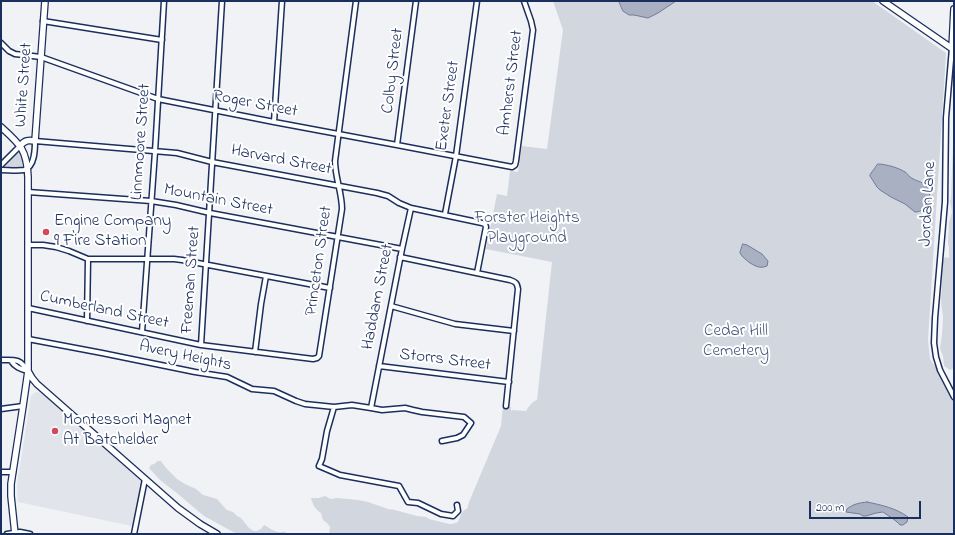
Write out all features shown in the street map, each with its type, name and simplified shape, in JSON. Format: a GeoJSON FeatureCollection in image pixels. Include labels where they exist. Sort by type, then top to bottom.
{"type":"FeatureCollection","features":[{"type":"Feature","properties":{"kind":"main road","name":"White Street"},"geometry":{"type":"LineString","coordinates":[[35,141],[45,1]]}},
{"type":"Feature","properties":{"kind":"main road"},"geometry":{"type":"LineString","coordinates":[[883,1],[953,49]]}},
{"type":"Feature","properties":{"kind":"main road","name":"Jordan Lane"},"geometry":{"type":"LineString","coordinates":[[953,49],[954,9]]}},
{"type":"Feature","properties":{"kind":"main road"},"geometry":{"type":"LineString","coordinates":[[1,127],[17,142],[26,159],[28,192],[28,371],[12,484],[15,533]]}},
{"type":"Feature","properties":{"kind":"main road","name":"Harvard Street"},"geometry":{"type":"LineString","coordinates":[[20,146],[24,141],[35,141]]}},
{"type":"Feature","properties":{"kind":"main road"},"geometry":{"type":"LineString","coordinates":[[28,371],[37,384],[145,480],[191,518],[217,534]]}},
{"type":"Feature","properties":{"kind":"street","name":"Linnmoore Street"},"geometry":{"type":"LineString","coordinates":[[142,332],[164,1]]}},
{"type":"Feature","properties":{"kind":"street","name":"Freeman Street"},"geometry":{"type":"LineString","coordinates":[[201,345],[222,1]]}},
{"type":"Feature","properties":{"kind":"street"},"geometry":{"type":"LineString","coordinates":[[274,122],[282,1]]}},
{"type":"Feature","properties":{"kind":"street","name":"Princeton Street"},"geometry":{"type":"LineString","coordinates":[[317,358],[319,356],[342,209],[342,201],[334,161],[356,1]]}},
{"type":"Feature","properties":{"kind":"street","name":"Colby Street"},"geometry":{"type":"LineString","coordinates":[[397,145],[416,1]]}},
{"type":"Feature","properties":{"kind":"street","name":"Exeter Street"},"geometry":{"type":"LineString","coordinates":[[444,214],[456,156],[477,1]]}},
{"type":"Feature","properties":{"kind":"street","name":"Amherst Street"},"geometry":{"type":"LineString","coordinates":[[512,167],[515,165],[516,161],[533,30],[524,1]]}},
{"type":"Feature","properties":{"kind":"street"},"geometry":{"type":"LineString","coordinates":[[43,21],[162,40]]}},
{"type":"Feature","properties":{"kind":"street","name":"Roger Street"},"geometry":{"type":"LineString","coordinates":[[1,43],[9,51],[16,54],[41,57],[158,99],[512,167]]}},
{"type":"Feature","properties":{"kind":"street","name":"Jordan Lane"},"geometry":{"type":"LineString","coordinates":[[953,49],[946,118],[945,202],[934,343],[940,370],[954,397]]}},
{"type":"Feature","properties":{"kind":"street","name":"Harvard Street"},"geometry":{"type":"LineString","coordinates":[[35,141],[177,153],[212,162],[377,193],[388,196],[411,208],[482,222],[486,225],[477,273]]}},
{"type":"Feature","properties":{"kind":"street","name":"White Street"},"geometry":{"type":"LineString","coordinates":[[27,168],[34,156],[35,141]]}},
{"type":"Feature","properties":{"kind":"street"},"geometry":{"type":"LineString","coordinates":[[1,165],[20,146]]}},
{"type":"Feature","properties":{"kind":"street"},"geometry":{"type":"LineString","coordinates":[[1,170],[23,170],[27,168]]}},
{"type":"Feature","properties":{"kind":"street","name":"Mountain Street"},"geometry":{"type":"LineString","coordinates":[[28,192],[151,201],[338,238],[402,249]]}},
{"type":"Feature","properties":{"kind":"street","name":"Haddam Street"},"geometry":{"type":"LineString","coordinates":[[370,408],[411,208]]}},
{"type":"Feature","properties":{"kind":"street"},"geometry":{"type":"LineString","coordinates":[[28,245],[56,247],[88,259],[174,259],[330,288]]}},
{"type":"Feature","properties":{"kind":"street"},"geometry":{"type":"LineString","coordinates":[[400,257],[516,282],[518,289],[506,406]]}},
{"type":"Feature","properties":{"kind":"street"},"geometry":{"type":"LineString","coordinates":[[87,321],[88,259]]}},
{"type":"Feature","properties":{"kind":"street"},"geometry":{"type":"LineString","coordinates":[[255,352],[266,276]]}},
{"type":"Feature","properties":{"kind":"street"},"geometry":{"type":"LineString","coordinates":[[390,306],[455,324],[514,331]]}},
{"type":"Feature","properties":{"kind":"street","name":"Cumberland Street"},"geometry":{"type":"LineString","coordinates":[[28,308],[201,345],[313,359],[317,358]]}},
{"type":"Feature","properties":{"kind":"street","name":"Avery Heights"},"geometry":{"type":"LineString","coordinates":[[28,339],[227,377],[252,390],[274,391],[305,404],[334,407],[352,405],[382,410],[405,408],[422,412],[464,417],[471,422],[463,435],[457,438],[442,441]]}},
{"type":"Feature","properties":{"kind":"street"},"geometry":{"type":"LineString","coordinates":[[1,360],[17,360],[24,365],[28,371]]}},
{"type":"Feature","properties":{"kind":"street","name":"Storrs Street"},"geometry":{"type":"LineString","coordinates":[[379,366],[509,382]]}},
{"type":"Feature","properties":{"kind":"street"},"geometry":{"type":"LineString","coordinates":[[1,409],[24,406]]}},
{"type":"Feature","properties":{"kind":"street"},"geometry":{"type":"LineString","coordinates":[[334,407],[319,466],[340,475],[399,486],[408,502],[418,503],[440,514],[453,516],[458,511],[457,505]]}},
{"type":"Feature","properties":{"kind":"street"},"geometry":{"type":"LineString","coordinates":[[1,472],[13,472]]}},
{"type":"Feature","properties":{"kind":"street"},"geometry":{"type":"LineString","coordinates":[[134,534],[145,480]]}},
{"type":"Feature","properties":{"kind":"street"},"geometry":{"type":"LineString","coordinates":[[7,534],[20,532],[30,534]]}},
{"type":"Feature","properties":{"kind":"shaded area","name":"Montessori Magnet At Batchelder"},"geometry":{"type":"Polygon","coordinates":[[[37,392],[42,393],[141,481],[132,526],[18,502],[17,485],[31,396],[37,392]]]}},
{"type":"Feature","properties":{"kind":"green space","name":"Cedar Hill Cemetery"},"geometry":{"type":"Polygon","coordinates":[[[553,1],[872,1],[946,53],[928,340],[930,359],[954,394],[954,534],[329,534],[330,527],[323,520],[321,513],[314,506],[311,499],[312,498],[325,496],[331,499],[337,498],[358,500],[391,510],[426,517],[449,524],[458,522],[462,512],[467,509],[501,426],[503,406],[511,407],[511,411],[526,411],[531,404],[537,400],[552,262],[486,249],[497,194],[507,196],[510,171],[518,172],[522,146],[547,149],[563,30],[553,1]]]}},
{"type":"Feature","properties":{"kind":"green space"},"geometry":{"type":"Polygon","coordinates":[[[954,118],[954,368],[950,370],[944,366],[940,348],[943,317],[941,301],[943,262],[945,257],[949,258],[949,222],[952,212],[950,201],[954,118]]]}},
{"type":"Feature","properties":{"kind":"green space"},"geometry":{"type":"Polygon","coordinates":[[[18,153],[22,160],[22,167],[5,168],[5,166],[18,153]]]}},
{"type":"Feature","properties":{"kind":"green space"},"geometry":{"type":"Polygon","coordinates":[[[158,461],[161,461],[177,479],[196,489],[203,495],[217,499],[227,510],[233,512],[241,518],[252,530],[257,531],[264,525],[272,530],[288,534],[237,534],[204,516],[160,480],[149,468],[158,461]]]}},
{"type":"Feature","properties":{"kind":"water"},"geometry":{"type":"Polygon","coordinates":[[[619,1],[676,1],[648,18],[629,15],[623,11],[619,1]]]}},
{"type":"Feature","properties":{"kind":"water"},"geometry":{"type":"Polygon","coordinates":[[[878,164],[888,165],[899,169],[908,174],[910,177],[924,184],[929,194],[926,206],[920,211],[915,212],[905,204],[880,190],[870,176],[878,164]]]}},
{"type":"Feature","properties":{"kind":"water"},"geometry":{"type":"Polygon","coordinates":[[[743,244],[762,254],[768,261],[767,266],[758,267],[744,258],[740,253],[743,244]]]}},
{"type":"Feature","properties":{"kind":"water"},"geometry":{"type":"Polygon","coordinates":[[[867,502],[898,511],[908,517],[907,522],[900,525],[883,512],[863,516],[860,514],[846,512],[847,509],[852,506],[867,502]]]}},
{"type":"Feature","properties":{"kind":"place","name":"Engine Company 9 Fire Station"},"geometry":{"type":"Point","coordinates":[46,232]}},
{"type":"Feature","properties":{"kind":"place","name":"Montessori Magnet At Batchelder"},"geometry":{"type":"Point","coordinates":[55,431]}},
{"type":"Feature","properties":{"kind":"park label","name":"Forster Heights Playground"},"geometry":{"type":"Point","coordinates":[527,229]}}]}
